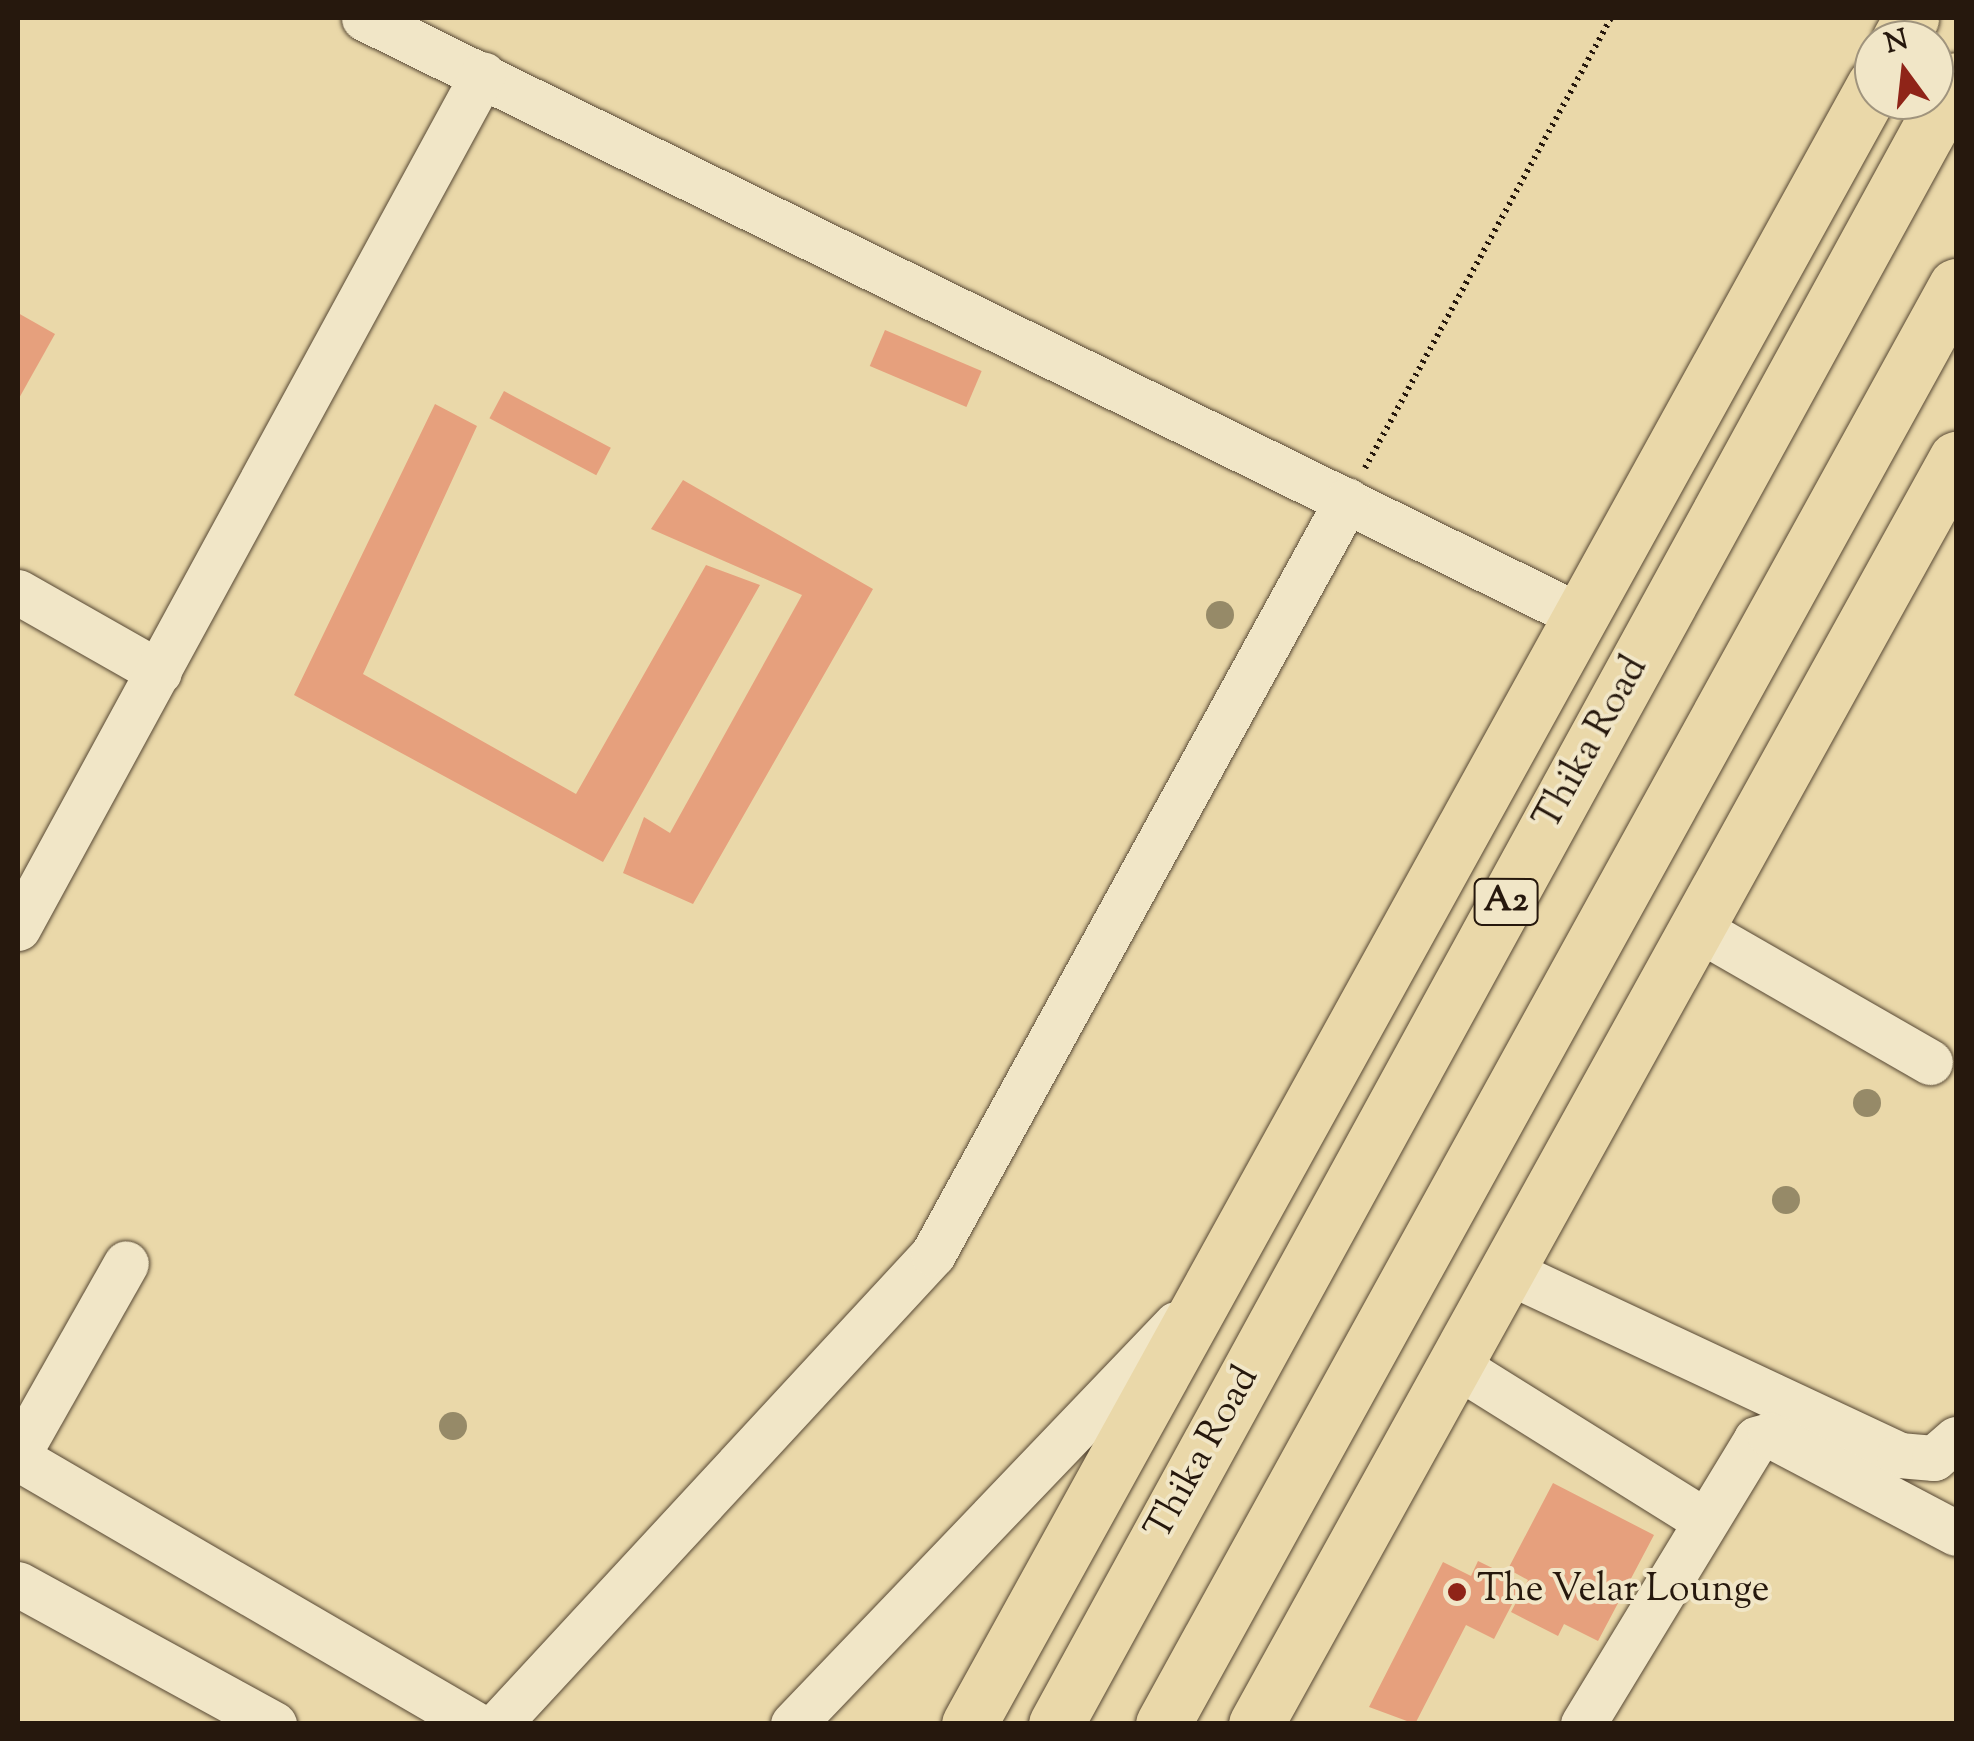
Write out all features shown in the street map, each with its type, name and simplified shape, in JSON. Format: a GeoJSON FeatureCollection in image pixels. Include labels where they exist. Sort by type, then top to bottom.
{"type":"FeatureCollection","features":[{"type":"Feature","properties":{"kind":"main road","name":"Thika Road"},"geometry":{"type":"LineString","coordinates":[[1056,1724],[1956,80]]}},
{"type":"Feature","properties":{"kind":"main road","name":"Thika Road"},"geometry":{"type":"LineString","coordinates":[[969,1724],[1855,120]]}},
{"type":"Feature","properties":{"kind":"main road","name":"A2"},"geometry":{"type":"LineString","coordinates":[[1163,1724],[1956,286]]}},
{"type":"Feature","properties":{"kind":"main road"},"geometry":{"type":"LineString","coordinates":[[1256,1724],[1956,459]]}},
{"type":"Feature","properties":{"kind":"street"},"geometry":{"type":"LineString","coordinates":[[364,18],[1582,617]]}},
{"type":"Feature","properties":{"kind":"street"},"geometry":{"type":"LineString","coordinates":[[18,928],[482,74]]}},
{"type":"Feature","properties":{"kind":"street"},"geometry":{"type":"LineString","coordinates":[[498,1724],[933,1254],[1348,500]]}},
{"type":"Feature","properties":{"kind":"street"},"geometry":{"type":"LineString","coordinates":[[18,592],[159,672]]}},
{"type":"Feature","properties":{"kind":"street"},"geometry":{"type":"LineString","coordinates":[[1695,927],[1930,1062]]}},
{"type":"Feature","properties":{"kind":"street"},"geometry":{"type":"LineString","coordinates":[[126,1263],[18,1456],[475,1724]]}},
{"type":"Feature","properties":{"kind":"street"},"geometry":{"type":"LineString","coordinates":[[1507,1271],[1899,1456],[1934,1458],[1956,1438]]}},
{"type":"Feature","properties":{"kind":"street"},"geometry":{"type":"LineString","coordinates":[[793,1724],[1212,1287]]}},
{"type":"Feature","properties":{"kind":"street"},"geometry":{"type":"LineString","coordinates":[[1454,1364],[1704,1520]]}},
{"type":"Feature","properties":{"kind":"street"},"geometry":{"type":"LineString","coordinates":[[1583,1724],[1756,1439],[1770,1436],[1956,1532]]}},
{"type":"Feature","properties":{"kind":"street"},"geometry":{"type":"LineString","coordinates":[[18,1584],[274,1724]]}},
{"type":"Feature","properties":{"kind":"path"},"geometry":{"type":"LineString","coordinates":[[1348,500],[1611,18]]}},
{"type":"Feature","properties":{"kind":"building"},"geometry":{"type":"Polygon","coordinates":[[[18,313],[55,334],[18,400],[18,313]]]}},
{"type":"Feature","properties":{"kind":"building"},"geometry":{"type":"Polygon","coordinates":[[[885,330],[982,371],[966,407],[870,366],[885,330]]]}},
{"type":"Feature","properties":{"kind":"building"},"geometry":{"type":"Polygon","coordinates":[[[504,391],[611,448],[596,475],[489,418],[504,391]]]}},
{"type":"Feature","properties":{"kind":"building"},"geometry":{"type":"Polygon","coordinates":[[[435,404],[477,426],[363,674],[576,794],[706,565],[760,585],[603,862],[294,695],[435,404]]]}},
{"type":"Feature","properties":{"kind":"building"},"geometry":{"type":"Polygon","coordinates":[[[683,480],[873,589],[693,904],[623,873],[644,817],[670,833],[802,595],[651,529],[683,480]]]}},
{"type":"Feature","properties":{"kind":"building"},"geometry":{"type":"Polygon","coordinates":[[[1553,1483],[1654,1535],[1598,1641],[1564,1624],[1558,1636],[1511,1612],[1528,1580],[1508,1569],[1553,1483]]]}},
{"type":"Feature","properties":{"kind":"building"},"geometry":{"type":"Polygon","coordinates":[[[1478,1561],[1523,1583],[1494,1639],[1466,1625],[1415,1724],[1369,1707],[1443,1562],[1471,1576],[1478,1561]]]}},
{"type":"Feature","properties":{"kind":"place","name":"The Velar Lounge"},"geometry":{"type":"Point","coordinates":[1457,1592]}}]}
